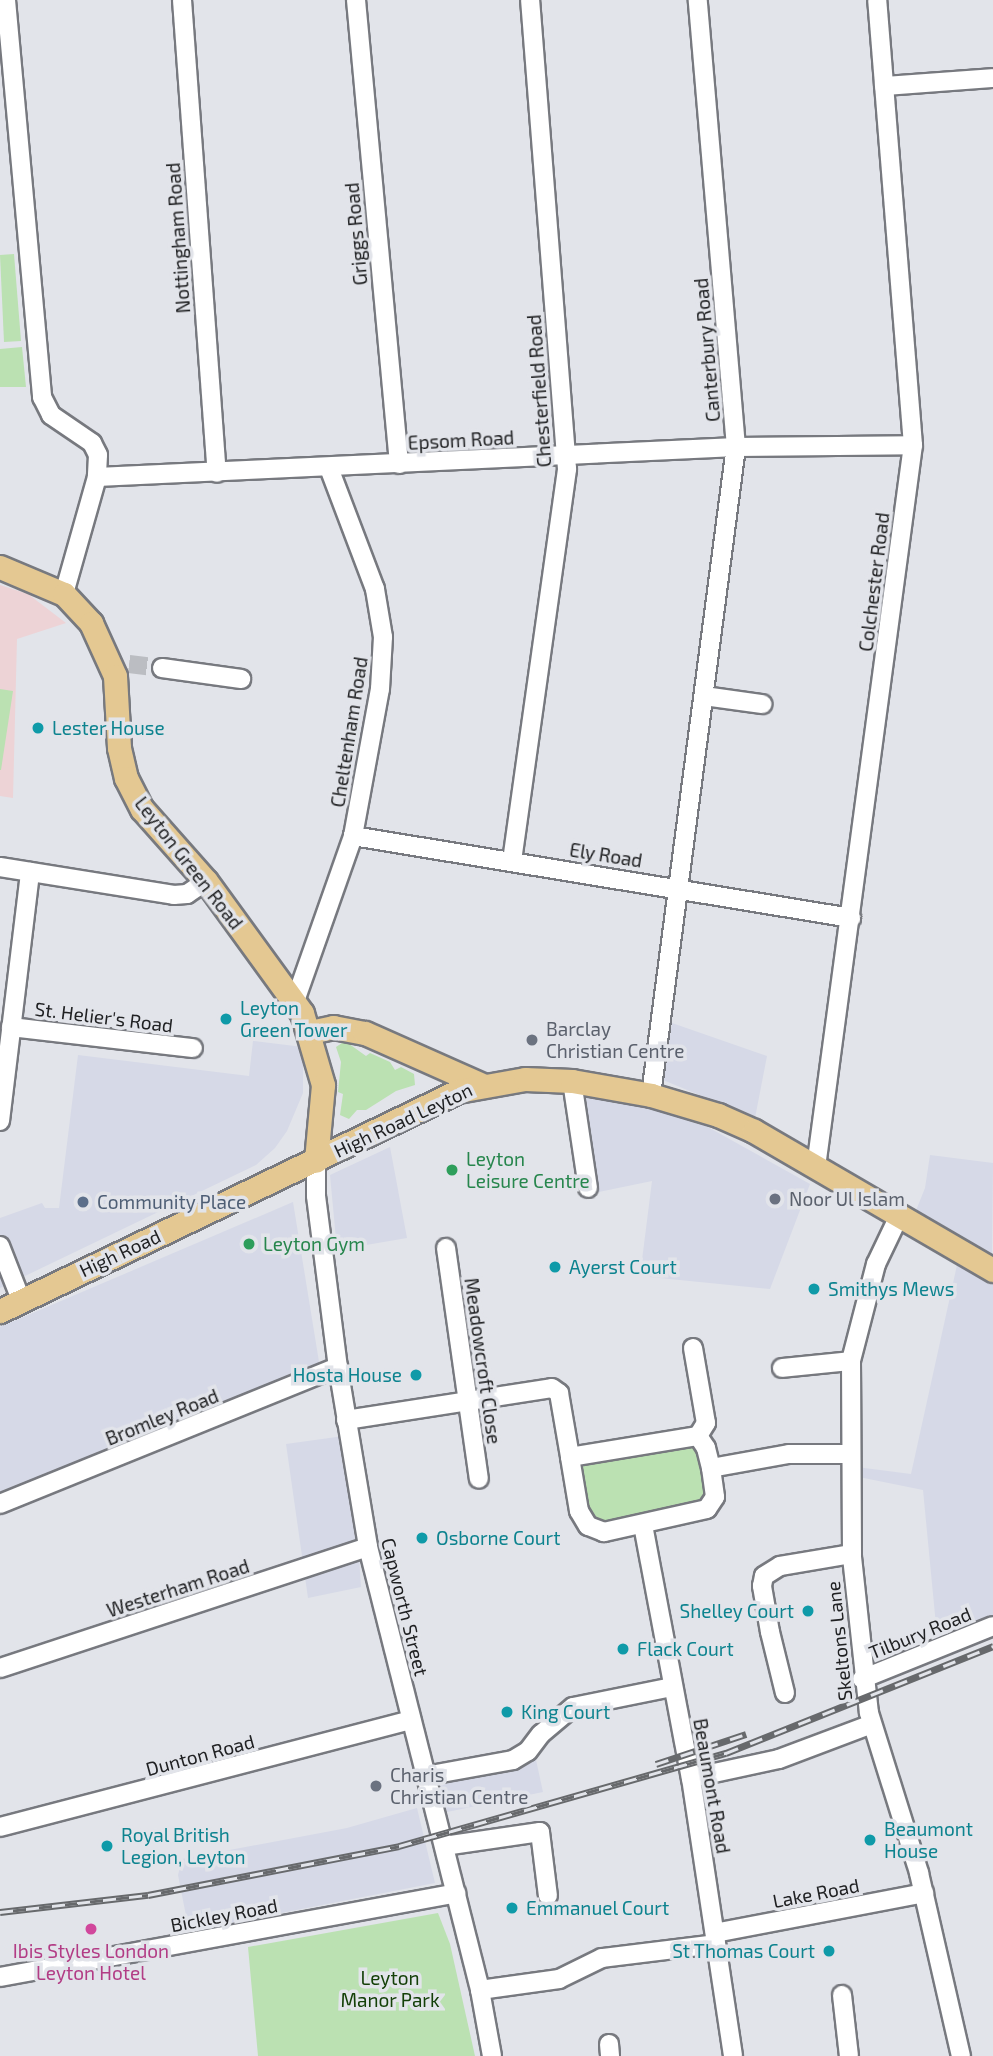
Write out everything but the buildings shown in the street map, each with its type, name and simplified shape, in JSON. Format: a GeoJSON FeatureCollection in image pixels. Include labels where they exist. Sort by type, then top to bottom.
{"type":"FeatureCollection","features":[{"type":"Feature","properties":{"kind":"main road","name":"Leyton Green Road"},"geometry":{"type":"LineString","coordinates":[[0,567],[64,594],[91,623],[122,670],[118,748],[126,778],[142,808],[206,881],[295,1001],[310,1032],[323,1085],[316,1161]]}},
{"type":"Feature","properties":{"kind":"main road"},"geometry":{"type":"LineString","coordinates":[[310,1032],[333,1027],[365,1033],[480,1084]]}},
{"type":"Feature","properties":{"kind":"main road"},"geometry":{"type":"LineString","coordinates":[[430,1064],[437,1100]]}},
{"type":"Feature","properties":{"kind":"main road","name":"High Road Leyton"},"geometry":{"type":"LineString","coordinates":[[316,1161],[437,1100],[480,1084],[572,1081],[651,1095],[745,1127],[993,1270]]}},
{"type":"Feature","properties":{"kind":"main road","name":"High Road"},"geometry":{"type":"LineString","coordinates":[[10,1306],[316,1161]]}},
{"type":"Feature","properties":{"kind":"street"},"geometry":{"type":"LineString","coordinates":[[6,0],[42,397],[58,422],[92,443],[98,455],[97,477],[64,594]]}},
{"type":"Feature","properties":{"kind":"street","name":"Nottingham Road"},"geometry":{"type":"LineString","coordinates":[[182,0],[217,473]]}},
{"type":"Feature","properties":{"kind":"street","name":"Griggs Road"},"geometry":{"type":"LineString","coordinates":[[356,0],[399,464]]}},
{"type":"Feature","properties":{"kind":"street","name":"Chesterfield Road"},"geometry":{"type":"LineString","coordinates":[[512,861],[567,469],[530,0]]}},
{"type":"Feature","properties":{"kind":"street","name":"Canterbury Road"},"geometry":{"type":"LineString","coordinates":[[651,1095],[736,447],[698,0]]}},
{"type":"Feature","properties":{"kind":"street","name":"Colchester Road"},"geometry":{"type":"LineString","coordinates":[[816,1167],[912,445],[877,0]]}},
{"type":"Feature","properties":{"kind":"street"},"geometry":{"type":"LineString","coordinates":[[884,86],[993,78]]}},
{"type":"Feature","properties":{"kind":"street","name":"Epsom Road"},"geometry":{"type":"LineString","coordinates":[[97,477],[736,447],[912,445]]}},
{"type":"Feature","properties":{"kind":"street","name":"Cheltenham Road"},"geometry":{"type":"LineString","coordinates":[[295,1001],[353,836],[380,689],[383,637],[375,589],[328,468]]}},
{"type":"Feature","properties":{"kind":"street"},"geometry":{"type":"LineString","coordinates":[[162,668],[241,680]]}},
{"type":"Feature","properties":{"kind":"street"},"geometry":{"type":"LineString","coordinates":[[704,696],[762,704]]}},
{"type":"Feature","properties":{"kind":"street","name":"Ely Road"},"geometry":{"type":"LineString","coordinates":[[353,836],[851,918]]}},
{"type":"Feature","properties":{"kind":"street"},"geometry":{"type":"LineString","coordinates":[[0,867],[174,895],[187,894],[206,881]]}},
{"type":"Feature","properties":{"kind":"street"},"geometry":{"type":"LineString","coordinates":[[0,1121],[30,872]]}},
{"type":"Feature","properties":{"kind":"street","name":"St. Helier's Road"},"geometry":{"type":"LineString","coordinates":[[11,1027],[192,1048]]}},
{"type":"Feature","properties":{"kind":"street"},"geometry":{"type":"LineString","coordinates":[[572,1081],[588,1188]]}},
{"type":"Feature","properties":{"kind":"street","name":"Capworth Street"},"geometry":{"type":"LineString","coordinates":[[316,1161],[316,1196],[338,1367],[368,1547],[480,1990],[492,2056]]}},
{"type":"Feature","properties":{"kind":"street","name":"Skeltons Lane"},"geometry":{"type":"LineString","coordinates":[[899,1216],[876,1264],[851,1361],[849,1454],[852,1554],[862,1679],[872,1724],[924,1893],[949,2019],[961,2056]]}},
{"type":"Feature","properties":{"kind":"street"},"geometry":{"type":"LineString","coordinates":[[0,1245],[10,1306]]}},
{"type":"Feature","properties":{"kind":"street","name":"Meadowcroft Close"},"geometry":{"type":"LineString","coordinates":[[446,1248],[479,1479]]}},
{"type":"Feature","properties":{"kind":"street"},"geometry":{"type":"LineString","coordinates":[[570,1457],[698,1436],[706,1423],[693,1348]]}},
{"type":"Feature","properties":{"kind":"street"},"geometry":{"type":"LineString","coordinates":[[782,1368],[851,1361]]}},
{"type":"Feature","properties":{"kind":"street","name":"Bromley Road"},"geometry":{"type":"LineString","coordinates":[[0,1504],[338,1367]]}},
{"type":"Feature","properties":{"kind":"street"},"geometry":{"type":"LineString","coordinates":[[346,1420],[552,1388],[559,1394],[579,1511],[588,1526],[604,1532],[707,1509],[715,1497],[706,1448],[698,1436]]}},
{"type":"Feature","properties":{"kind":"street"},"geometry":{"type":"LineString","coordinates":[[711,1468],[789,1454],[849,1454]]}},
{"type":"Feature","properties":{"kind":"street","name":"Beaumont Road"},"geometry":{"type":"LineString","coordinates":[[643,1525],[691,1777],[733,2056]]}},
{"type":"Feature","properties":{"kind":"street","name":"Westerham Road"},"geometry":{"type":"LineString","coordinates":[[0,1668],[368,1547]]}},
{"type":"Feature","properties":{"kind":"street"},"geometry":{"type":"LineString","coordinates":[[785,1693],[762,1586],[765,1576],[780,1566],[852,1554]]}},
{"type":"Feature","properties":{"kind":"street","name":"Tilbury Road"},"geometry":{"type":"LineString","coordinates":[[862,1679],[993,1626]]}},
{"type":"Feature","properties":{"kind":"street"},"geometry":{"type":"LineString","coordinates":[[425,1776],[513,1760],[528,1751],[541,1734],[573,1707],[672,1686]]}},
{"type":"Feature","properties":{"kind":"street","name":"Dunton Road"},"geometry":{"type":"LineString","coordinates":[[0,1827],[411,1720]]}},
{"type":"Feature","properties":{"kind":"street"},"geometry":{"type":"LineString","coordinates":[[691,1777],[779,1759],[872,1724]]}},
{"type":"Feature","properties":{"kind":"street"},"geometry":{"type":"LineString","coordinates":[[444,1846],[540,1832],[548,1896]]}},
{"type":"Feature","properties":{"kind":"street","name":"Bickley Road"},"geometry":{"type":"LineString","coordinates":[[0,1978],[456,1893]]}},
{"type":"Feature","properties":{"kind":"street","name":"Lake Road"},"geometry":{"type":"LineString","coordinates":[[480,1990],[559,1979],[603,1958],[716,1938],[924,1893]]}},
{"type":"Feature","properties":{"kind":"street"},"geometry":{"type":"LineString","coordinates":[[842,1995],[849,2056]]}},
{"type":"Feature","properties":{"kind":"shaded area"},"geometry":{"type":"Polygon","coordinates":[[[0,585],[28,594],[66,623],[17,639],[13,798],[0,796],[0,585]]]}},
{"type":"Feature","properties":{"kind":"shaded area"},"geometry":{"type":"Polygon","coordinates":[[[672,1023],[767,1056],[755,1118],[663,1080],[672,1023]]]}},
{"type":"Feature","properties":{"kind":"shaded area"},"geometry":{"type":"Polygon","coordinates":[[[253,1041],[303,1047],[303,1093],[287,1131],[275,1148],[256,1165],[0,1288],[0,1218],[42,1203],[45,1208],[59,1208],[78,1055],[249,1076],[253,1041]]]}},
{"type":"Feature","properties":{"kind":"shaded area"},"geometry":{"type":"Polygon","coordinates":[[[571,1095],[633,1103],[706,1126],[810,1184],[770,1289],[640,1276],[652,1181],[589,1194],[571,1095]]]}},
{"type":"Feature","properties":{"kind":"shaded area"},"geometry":{"type":"Polygon","coordinates":[[[390,1147],[407,1238],[337,1250],[330,1175],[390,1147]]]}},
{"type":"Feature","properties":{"kind":"shaded area"},"geometry":{"type":"Polygon","coordinates":[[[930,1155],[993,1163],[992,1255],[915,1213],[925,1188],[930,1155]]]}},
{"type":"Feature","properties":{"kind":"shaded area"},"geometry":{"type":"Polygon","coordinates":[[[293,1202],[320,1368],[0,1494],[0,1327],[293,1202]]]}},
{"type":"Feature","properties":{"kind":"shaded area"},"geometry":{"type":"Polygon","coordinates":[[[957,1265],[993,1285],[993,1620],[938,1646],[923,1490],[849,1475],[849,1466],[911,1474],[957,1265]]]}},
{"type":"Feature","properties":{"kind":"shaded area"},"geometry":{"type":"Polygon","coordinates":[[[351,1435],[361,1587],[308,1598],[286,1444],[351,1435]]]}},
{"type":"Feature","properties":{"kind":"shaded area"},"geometry":{"type":"Polygon","coordinates":[[[536,1760],[543,1792],[447,1812],[439,1780],[536,1760]]]}},
{"type":"Feature","properties":{"kind":"shaded area"},"geometry":{"type":"Polygon","coordinates":[[[417,1808],[435,1883],[189,1931],[178,1875],[182,1859],[347,1828],[417,1808]]]}},
{"type":"Feature","properties":{"kind":"green space"},"geometry":{"type":"Polygon","coordinates":[[[14,254],[21,341],[4,342],[0,255],[14,254]]]}},
{"type":"Feature","properties":{"kind":"green space"},"geometry":{"type":"Polygon","coordinates":[[[22,347],[26,387],[0,387],[0,349],[22,347]]]}},
{"type":"Feature","properties":{"kind":"green space"},"geometry":{"type":"Polygon","coordinates":[[[0,689],[13,691],[1,770],[0,770],[0,689]]]}},
{"type":"Feature","properties":{"kind":"green space"},"geometry":{"type":"Polygon","coordinates":[[[345,1041],[366,1056],[370,1053],[390,1062],[395,1070],[401,1067],[414,1074],[415,1085],[396,1091],[366,1110],[357,1110],[349,1119],[340,1115],[343,1094],[338,1092],[341,1062],[336,1047],[345,1041]]]}},
{"type":"Feature","properties":{"kind":"green space"},"geometry":{"type":"Polygon","coordinates":[[[683,1438],[706,1448],[707,1509],[588,1526],[570,1457],[683,1438]]]}},
{"type":"Feature","properties":{"kind":"green space","name":"Leyton Manor Park"},"geometry":{"type":"Polygon","coordinates":[[[438,1913],[450,1944],[475,2056],[258,2056],[248,1947],[438,1913]]]}},
{"type":"Feature","properties":{"kind":"tunnel"},"geometry":{"type":"LineString","coordinates":[[129,664],[162,668]]}},
{"type":"Feature","properties":{"kind":"railway"},"geometry":{"type":"LineString","coordinates":[[0,1912],[148,1895],[399,1846],[726,1753],[993,1646]]}},
{"type":"Feature","properties":{"kind":"railway"},"geometry":{"type":"LineString","coordinates":[[656,1764],[746,1734]]}},
{"type":"Feature","properties":{"kind":"place","name":"Lester House"},"geometry":{"type":"Point","coordinates":[38,728]}},
{"type":"Feature","properties":{"kind":"place","name":"Leyton Green Tower"},"geometry":{"type":"Point","coordinates":[226,1019]}},
{"type":"Feature","properties":{"kind":"place","name":"Barclay Christian Centre"},"geometry":{"type":"Point","coordinates":[532,1040]}},
{"type":"Feature","properties":{"kind":"place","name":"Leyton Leisure Centre"},"geometry":{"type":"Point","coordinates":[452,1170]}},
{"type":"Feature","properties":{"kind":"place","name":"Noor Ul Islam"},"geometry":{"type":"Point","coordinates":[775,1199]}},
{"type":"Feature","properties":{"kind":"place","name":"Community Place"},"geometry":{"type":"Point","coordinates":[83,1202]}},
{"type":"Feature","properties":{"kind":"place","name":"Leyton Gym"},"geometry":{"type":"Point","coordinates":[249,1244]}},
{"type":"Feature","properties":{"kind":"place","name":"Ayerst Court"},"geometry":{"type":"Point","coordinates":[555,1267]}},
{"type":"Feature","properties":{"kind":"place","name":"Smithys Mews"},"geometry":{"type":"Point","coordinates":[814,1289]}},
{"type":"Feature","properties":{"kind":"place","name":"Hosta House"},"geometry":{"type":"Point","coordinates":[416,1375]}},
{"type":"Feature","properties":{"kind":"place","name":"Osborne Court"},"geometry":{"type":"Point","coordinates":[422,1538]}},
{"type":"Feature","properties":{"kind":"place","name":"Shelley Court"},"geometry":{"type":"Point","coordinates":[808,1611]}},
{"type":"Feature","properties":{"kind":"place","name":"Flack Court"},"geometry":{"type":"Point","coordinates":[623,1649]}},
{"type":"Feature","properties":{"kind":"place","name":"King Court"},"geometry":{"type":"Point","coordinates":[507,1712]}},
{"type":"Feature","properties":{"kind":"place","name":"Charis Christian Centre"},"geometry":{"type":"Point","coordinates":[376,1786]}},
{"type":"Feature","properties":{"kind":"place","name":"Beaumont House"},"geometry":{"type":"Point","coordinates":[870,1840]}},
{"type":"Feature","properties":{"kind":"place","name":"Royal British Legion, Leyton"},"geometry":{"type":"Point","coordinates":[107,1846]}},
{"type":"Feature","properties":{"kind":"place","name":"Emmanuel Court"},"geometry":{"type":"Point","coordinates":[512,1908]}},
{"type":"Feature","properties":{"kind":"place","name":"Ibis Styles London Leyton Hotel"},"geometry":{"type":"Point","coordinates":[91,1929]}},
{"type":"Feature","properties":{"kind":"place","name":"St Thomas Court"},"geometry":{"type":"Point","coordinates":[829,1951]}}]}
